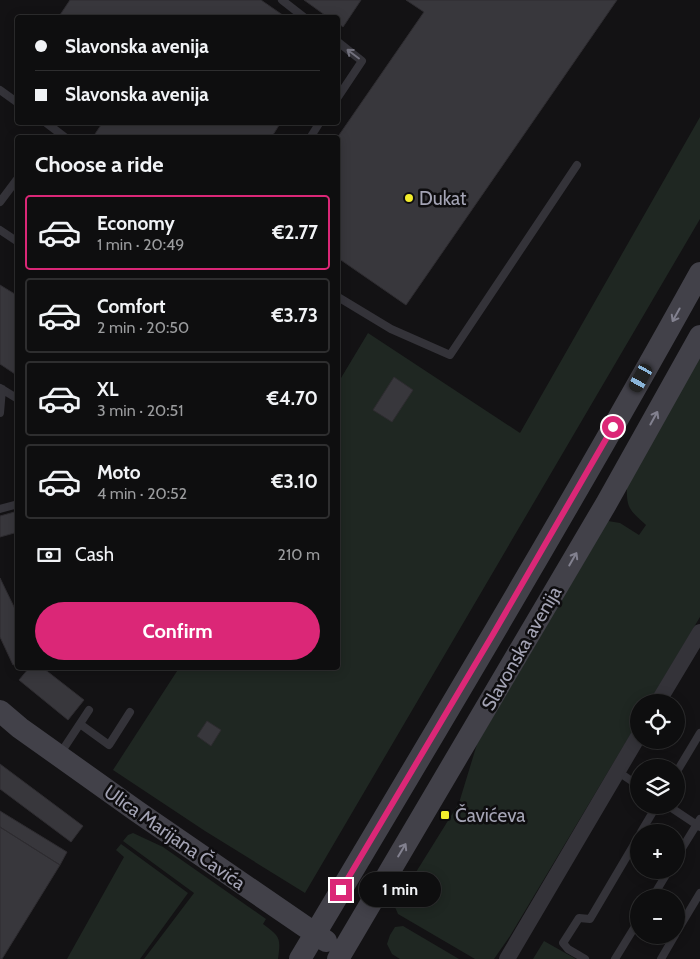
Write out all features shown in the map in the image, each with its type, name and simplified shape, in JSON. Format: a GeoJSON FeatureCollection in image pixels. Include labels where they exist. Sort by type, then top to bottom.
{"type":"FeatureCollection","features":[{"type":"Feature","properties":{"kind":"main road","name":"Slavonska avenija"},"geometry":{"type":"LineString","coordinates":[[300,959],[493,635],[700,272]]}},
{"type":"Feature","properties":{"kind":"main road","name":"Slavonska avenija"},"geometry":{"type":"LineString","coordinates":[[344,957],[601,512],[700,336]]}},
{"type":"Feature","properties":{"kind":"main road","name":"Ulica Marijana Čavića"},"geometry":{"type":"LineString","coordinates":[[0,711],[59,756],[315,934],[344,957]]}},
{"type":"Feature","properties":{"kind":"street"},"geometry":{"type":"LineString","coordinates":[[663,694],[700,632]]}},
{"type":"Feature","properties":{"kind":"street"},"geometry":{"type":"LineString","coordinates":[[507,959],[630,749]]}},
{"type":"Feature","properties":{"kind":"lane"},"geometry":{"type":"LineString","coordinates":[[282,0],[301,15]]}},
{"type":"Feature","properties":{"kind":"lane"},"geometry":{"type":"LineString","coordinates":[[340,44],[362,61],[340,94]]}},
{"type":"Feature","properties":{"kind":"lane"},"geometry":{"type":"LineString","coordinates":[[0,90],[15,101]]}},
{"type":"Feature","properties":{"kind":"lane"},"geometry":{"type":"LineString","coordinates":[[49,125],[62,135]]}},
{"type":"Feature","properties":{"kind":"lane"},"geometry":{"type":"LineString","coordinates":[[340,298],[391,329],[450,355],[577,164]]}},
{"type":"Feature","properties":{"kind":"lane"},"geometry":{"type":"LineString","coordinates":[[0,202],[15,182]]}},
{"type":"Feature","properties":{"kind":"lane"},"geometry":{"type":"LineString","coordinates":[[0,230],[15,240]]}},
{"type":"Feature","properties":{"kind":"lane"},"geometry":{"type":"LineString","coordinates":[[0,413],[1,389],[15,397]]}},
{"type":"Feature","properties":{"kind":"lane"},"geometry":{"type":"LineString","coordinates":[[0,508],[15,505]]}},
{"type":"Feature","properties":{"kind":"lane"},"geometry":{"type":"LineString","coordinates":[[59,756],[89,710]]}},
{"type":"Feature","properties":{"kind":"lane"},"geometry":{"type":"LineString","coordinates":[[80,724],[109,745],[130,712]]}},
{"type":"Feature","properties":{"kind":"lane"},"geometry":{"type":"LineString","coordinates":[[684,759],[700,733]]}},
{"type":"Feature","properties":{"kind":"lane"},"geometry":{"type":"LineString","coordinates":[[617,771],[630,780]]}},
{"type":"Feature","properties":{"kind":"lane"},"geometry":{"type":"LineString","coordinates":[[682,814],[699,824],[685,845]]}},
{"type":"Feature","properties":{"kind":"lane"},"geometry":{"type":"LineString","coordinates":[[585,959],[568,949],[563,943],[579,918],[590,919],[630,851]]}},
{"type":"Feature","properties":{"kind":"lane"},"geometry":{"type":"LineString","coordinates":[[685,919],[700,893]]}},
{"type":"Feature","properties":{"kind":"lane"},"geometry":{"type":"LineString","coordinates":[[615,959],[630,935]]}},
{"type":"Feature","properties":{"kind":"lane"},"geometry":{"type":"LineString","coordinates":[[661,959],[670,944]]}},
{"type":"Feature","properties":{"kind":"shaded area"},"geometry":{"type":"Polygon","coordinates":[[[700,117],[700,219],[305,893],[205,831],[113,770],[178,670],[340,670],[340,380],[368,333],[520,433],[700,117]]]}},
{"type":"Feature","properties":{"kind":"shaded area"},"geometry":{"type":"Polygon","coordinates":[[[700,356],[700,617],[654,694],[630,694],[630,735],[510,936],[494,959],[475,959],[398,914],[395,907],[459,803],[477,744],[608,521],[620,523],[639,535],[646,525],[630,509],[627,500],[627,487],[700,356]]]}},
{"type":"Feature","properties":{"kind":"shaded area"},"geometry":{"type":"Polygon","coordinates":[[[133,833],[163,847],[266,919],[263,924],[278,938],[278,959],[144,959],[194,893],[123,841],[128,835],[133,833]]]}},
{"type":"Feature","properties":{"kind":"shaded area"},"geometry":{"type":"Polygon","coordinates":[[[121,844],[188,893],[140,959],[67,959],[124,857],[116,850],[121,844]]]}},
{"type":"Feature","properties":{"kind":"shaded area"},"geometry":{"type":"Polygon","coordinates":[[[403,926],[459,959],[400,959],[392,954],[387,944],[395,927],[403,926]]]}},
{"type":"Feature","properties":{"kind":"shaded area"},"geometry":{"type":"Polygon","coordinates":[[[544,941],[576,959],[533,959],[544,941]]]}},
{"type":"Feature","properties":{"kind":"building"},"geometry":{"type":"Polygon","coordinates":[[[70,0],[261,0],[283,15],[60,15],[70,0]]]}},
{"type":"Feature","properties":{"kind":"building"},"geometry":{"type":"Polygon","coordinates":[[[304,0],[361,0],[343,27],[340,25],[340,15],[325,15],[304,0]]]}},
{"type":"Feature","properties":{"kind":"building","name":"Dukat"},"geometry":{"type":"Polygon","coordinates":[[[406,0],[617,0],[406,305],[340,259],[339,135],[424,12],[406,0]]]}},
{"type":"Feature","properties":{"kind":"building"},"geometry":{"type":"Polygon","coordinates":[[[101,125],[279,125],[273,135],[95,134],[101,125]]]}},
{"type":"Feature","properties":{"kind":"building"},"geometry":{"type":"Polygon","coordinates":[[[0,285],[15,294],[15,374],[0,364],[0,285]]]}},
{"type":"Feature","properties":{"kind":"building"},"geometry":{"type":"Polygon","coordinates":[[[394,377],[413,390],[392,422],[373,410],[394,377]]]}},
{"type":"Feature","properties":{"kind":"building"},"geometry":{"type":"Polygon","coordinates":[[[15,512],[15,533],[0,537],[0,516],[15,512]]]}},
{"type":"Feature","properties":{"kind":"building"},"geometry":{"type":"Polygon","coordinates":[[[0,578],[15,609],[15,664],[13,665],[0,637],[0,578]]]}},
{"type":"Feature","properties":{"kind":"building"},"geometry":{"type":"Polygon","coordinates":[[[27,670],[46,670],[84,700],[68,720],[19,680],[27,670]]]}},
{"type":"Feature","properties":{"kind":"building"},"geometry":{"type":"Polygon","coordinates":[[[207,721],[221,730],[211,746],[197,736],[207,721]]]}},
{"type":"Feature","properties":{"kind":"building"},"geometry":{"type":"Polygon","coordinates":[[[0,764],[83,826],[71,842],[0,789],[0,764]]]}},
{"type":"Feature","properties":{"kind":"building"},"geometry":{"type":"Polygon","coordinates":[[[0,811],[67,852],[60,865],[0,827],[0,811]]]}},
{"type":"Feature","properties":{"kind":"building"},"geometry":{"type":"Polygon","coordinates":[[[0,827],[60,865],[2,959],[0,959],[0,827]]]}},
{"type":"Feature","properties":{"kind":"place","name":"Dukat"},"geometry":{"type":"Point","coordinates":[409,198]}},
{"type":"Feature","properties":{"kind":"place","name":"Čavićeva"},"geometry":{"type":"Point","coordinates":[445,815]}},
{"type":"Feature","properties":{"kind":"route"},"geometry":{"type":"LineString","coordinates":[[341,890],[492,636],[613,427]]}}]}
